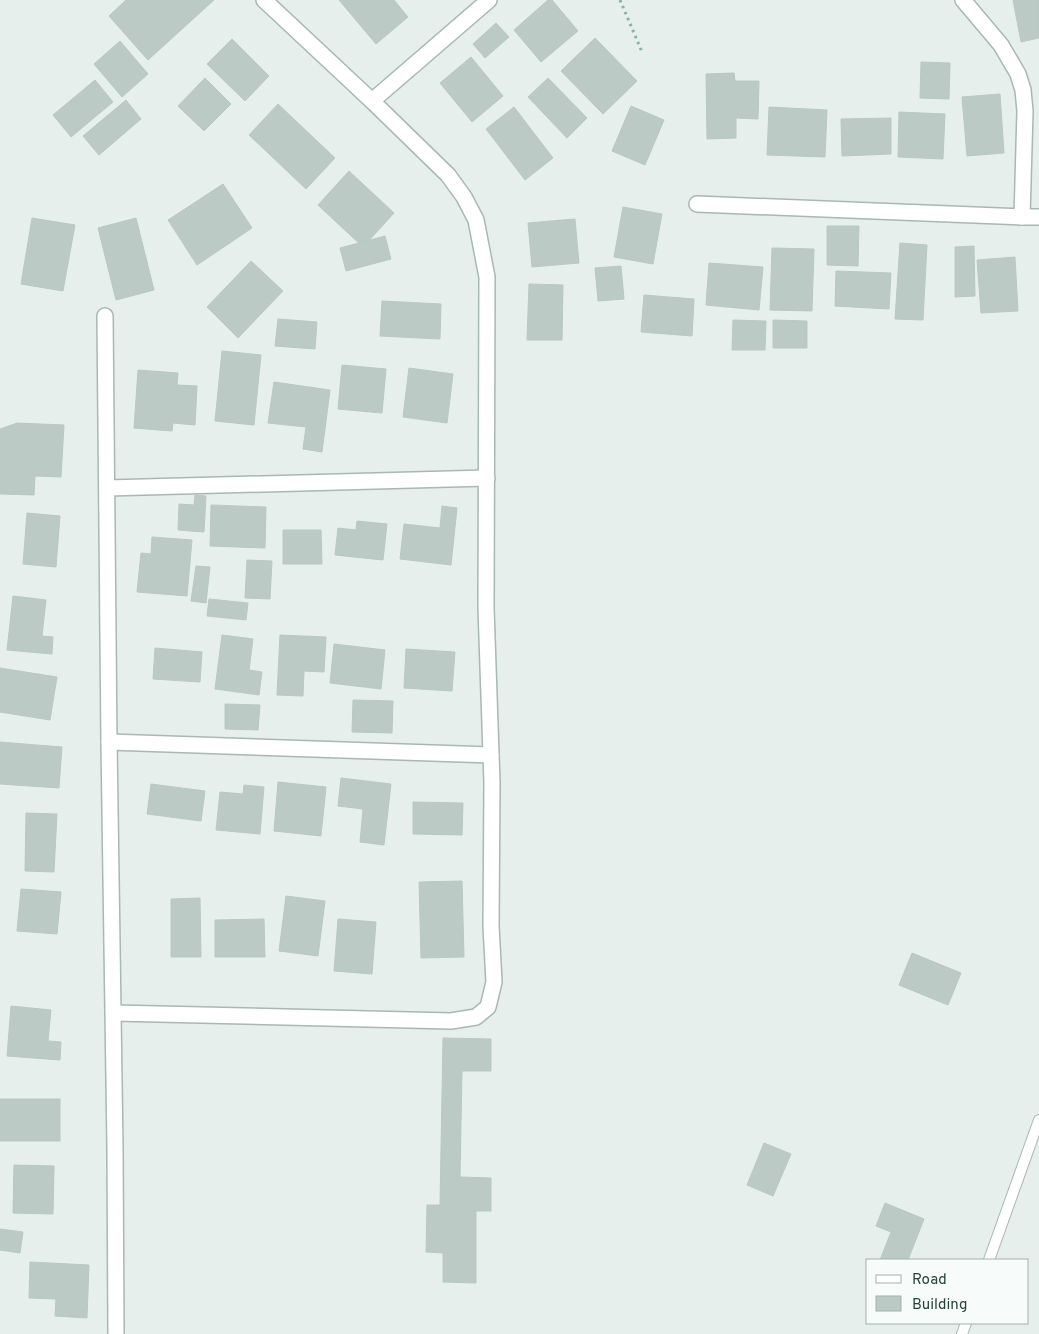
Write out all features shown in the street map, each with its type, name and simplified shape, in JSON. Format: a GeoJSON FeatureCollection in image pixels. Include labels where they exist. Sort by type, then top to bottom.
{"type":"FeatureCollection","features":[{"type":"Feature","properties":{"kind":"street"},"geometry":{"type":"LineString","coordinates":[[114,1013],[451,1021],[476,1016],[488,1007],[494,982],[491,926],[491,755],[486,608],[487,278],[476,220],[464,197],[448,175],[264,0]]}},
{"type":"Feature","properties":{"kind":"street"},"geometry":{"type":"LineString","coordinates":[[372,101],[489,0]]}},
{"type":"Feature","properties":{"kind":"street"},"geometry":{"type":"LineString","coordinates":[[963,0],[1001,45],[1018,74],[1023,90],[1025,111],[1022,217]]}},
{"type":"Feature","properties":{"kind":"street"},"geometry":{"type":"LineString","coordinates":[[697,204],[1039,217]]}},
{"type":"Feature","properties":{"kind":"street"},"geometry":{"type":"LineString","coordinates":[[105,316],[116,1334]]}},
{"type":"Feature","properties":{"kind":"street"},"geometry":{"type":"LineString","coordinates":[[107,488],[486,478]]}},
{"type":"Feature","properties":{"kind":"street"},"geometry":{"type":"LineString","coordinates":[[109,742],[491,755]]}},
{"type":"Feature","properties":{"kind":"lane"},"geometry":{"type":"LineString","coordinates":[[989,1259],[1039,1120]]}},
{"type":"Feature","properties":{"kind":"path"},"geometry":{"type":"LineString","coordinates":[[620,0],[642,52]]}},
{"type":"Feature","properties":{"kind":"building"},"geometry":{"type":"Polygon","coordinates":[[[126,0],[214,0],[148,60],[109,16],[126,0]]]}},
{"type":"Feature","properties":{"kind":"building"},"geometry":{"type":"Polygon","coordinates":[[[339,0],[394,0],[408,17],[376,44],[339,0]]]}},
{"type":"Feature","properties":{"kind":"building"},"geometry":{"type":"Polygon","coordinates":[[[548,0],[552,0],[578,31],[541,62],[514,30],[548,0]]]}},
{"type":"Feature","properties":{"kind":"building"},"geometry":{"type":"Polygon","coordinates":[[[1013,0],[1039,0],[1039,38],[1021,42],[1013,0]]]}},
{"type":"Feature","properties":{"kind":"building"},"geometry":{"type":"Polygon","coordinates":[[[496,23],[509,37],[485,58],[473,44],[496,23]]]}},
{"type":"Feature","properties":{"kind":"building"},"geometry":{"type":"Polygon","coordinates":[[[595,38],[637,81],[603,114],[561,71],[595,38]]]}},
{"type":"Feature","properties":{"kind":"building"},"geometry":{"type":"Polygon","coordinates":[[[232,39],[269,76],[245,101],[207,64],[232,39]]]}},
{"type":"Feature","properties":{"kind":"building"},"geometry":{"type":"Polygon","coordinates":[[[120,41],[148,74],[122,97],[94,64],[120,41]]]}},
{"type":"Feature","properties":{"kind":"building"},"geometry":{"type":"Polygon","coordinates":[[[471,57],[503,96],[472,122],[440,83],[471,57]]]}},
{"type":"Feature","properties":{"kind":"building"},"geometry":{"type":"Polygon","coordinates":[[[921,62],[950,63],[949,99],[920,98],[921,62]]]}},
{"type":"Feature","properties":{"kind":"building"},"geometry":{"type":"Polygon","coordinates":[[[734,73],[735,81],[759,81],[758,119],[736,118],[736,138],[707,139],[706,74],[734,73]]]}},
{"type":"Feature","properties":{"kind":"building"},"geometry":{"type":"Polygon","coordinates":[[[205,78],[231,104],[204,131],[178,106],[205,78]]]}},
{"type":"Feature","properties":{"kind":"building"},"geometry":{"type":"Polygon","coordinates":[[[548,78],[587,118],[567,138],[528,97],[548,78]]]}},
{"type":"Feature","properties":{"kind":"building"},"geometry":{"type":"Polygon","coordinates":[[[95,80],[113,102],[71,137],[53,115],[95,80]]]}},
{"type":"Feature","properties":{"kind":"building"},"geometry":{"type":"Polygon","coordinates":[[[1000,94],[1004,153],[967,156],[962,97],[1000,94]]]}},
{"type":"Feature","properties":{"kind":"building"},"geometry":{"type":"Polygon","coordinates":[[[126,100],[141,119],[99,155],[83,136],[126,100]]]}},
{"type":"Feature","properties":{"kind":"building"},"geometry":{"type":"Polygon","coordinates":[[[278,104],[335,158],[306,189],[249,135],[278,104]]]}},
{"type":"Feature","properties":{"kind":"building"},"geometry":{"type":"Polygon","coordinates":[[[631,106],[664,120],[645,165],[612,151],[631,106]]]}},
{"type":"Feature","properties":{"kind":"building"},"geometry":{"type":"Polygon","coordinates":[[[514,107],[553,158],[525,180],[486,129],[514,107]]]}},
{"type":"Feature","properties":{"kind":"building"},"geometry":{"type":"Polygon","coordinates":[[[769,107],[827,110],[825,157],[767,155],[769,107]]]}},
{"type":"Feature","properties":{"kind":"building"},"geometry":{"type":"Polygon","coordinates":[[[899,112],[945,114],[943,159],[898,157],[899,112]]]}},
{"type":"Feature","properties":{"kind":"building"},"geometry":{"type":"Polygon","coordinates":[[[891,118],[891,154],[842,156],[841,119],[891,118]]]}},
{"type":"Feature","properties":{"kind":"building"},"geometry":{"type":"Polygon","coordinates":[[[349,171],[394,213],[363,247],[318,205],[349,171]]]}},
{"type":"Feature","properties":{"kind":"building"},"geometry":{"type":"Polygon","coordinates":[[[223,184],[252,228],[197,265],[168,220],[223,184]]]}},
{"type":"Feature","properties":{"kind":"building"},"geometry":{"type":"Polygon","coordinates":[[[623,207],[662,214],[653,264],[614,257],[623,207]]]}},
{"type":"Feature","properties":{"kind":"building"},"geometry":{"type":"Polygon","coordinates":[[[32,218],[75,225],[63,291],[21,284],[32,218]]]}},
{"type":"Feature","properties":{"kind":"building"},"geometry":{"type":"Polygon","coordinates":[[[136,218],[154,290],[116,300],[98,228],[136,218]]]}},
{"type":"Feature","properties":{"kind":"building"},"geometry":{"type":"Polygon","coordinates":[[[575,219],[579,263],[532,267],[528,223],[575,219]]]}},
{"type":"Feature","properties":{"kind":"building"},"geometry":{"type":"Polygon","coordinates":[[[827,226],[859,226],[858,266],[827,265],[827,226]]]}},
{"type":"Feature","properties":{"kind":"building"},"geometry":{"type":"Polygon","coordinates":[[[385,236],[391,259],[346,271],[340,248],[385,236]]]}},
{"type":"Feature","properties":{"kind":"building"},"geometry":{"type":"Polygon","coordinates":[[[900,243],[927,245],[923,320],[895,319],[900,243]]]}},
{"type":"Feature","properties":{"kind":"building"},"geometry":{"type":"Polygon","coordinates":[[[974,246],[975,296],[955,297],[955,247],[974,246]]]}},
{"type":"Feature","properties":{"kind":"building"},"geometry":{"type":"Polygon","coordinates":[[[772,248],[814,249],[812,311],[770,310],[772,248]]]}},
{"type":"Feature","properties":{"kind":"building"},"geometry":{"type":"Polygon","coordinates":[[[1015,257],[1018,311],[981,313],[977,260],[1015,257]]]}},
{"type":"Feature","properties":{"kind":"building"},"geometry":{"type":"Polygon","coordinates":[[[251,261],[283,291],[238,338],[207,307],[251,261]]]}},
{"type":"Feature","properties":{"kind":"building"},"geometry":{"type":"Polygon","coordinates":[[[709,263],[763,267],[759,310],[706,305],[709,263]]]}},
{"type":"Feature","properties":{"kind":"building"},"geometry":{"type":"Polygon","coordinates":[[[621,266],[624,299],[598,301],[595,268],[621,266]]]}},
{"type":"Feature","properties":{"kind":"building"},"geometry":{"type":"Polygon","coordinates":[[[836,271],[891,273],[889,309],[835,306],[836,271]]]}},
{"type":"Feature","properties":{"kind":"building"},"geometry":{"type":"Polygon","coordinates":[[[529,284],[563,285],[562,340],[527,340],[529,284]]]}},
{"type":"Feature","properties":{"kind":"building"},"geometry":{"type":"Polygon","coordinates":[[[644,295],[694,299],[692,336],[641,332],[644,295]]]}},
{"type":"Feature","properties":{"kind":"building"},"geometry":{"type":"Polygon","coordinates":[[[382,301],[441,304],[440,339],[380,336],[382,301]]]}},
{"type":"Feature","properties":{"kind":"building"},"geometry":{"type":"Polygon","coordinates":[[[278,319],[317,322],[315,349],[275,346],[278,319]]]}},
{"type":"Feature","properties":{"kind":"building"},"geometry":{"type":"Polygon","coordinates":[[[733,320],[766,321],[765,350],[732,350],[733,320]]]}},
{"type":"Feature","properties":{"kind":"building"},"geometry":{"type":"Polygon","coordinates":[[[773,320],[807,321],[807,348],[773,348],[773,320]]]}},
{"type":"Feature","properties":{"kind":"building"},"geometry":{"type":"Polygon","coordinates":[[[222,351],[261,355],[254,425],[215,421],[222,351]]]}},
{"type":"Feature","properties":{"kind":"building"},"geometry":{"type":"Polygon","coordinates":[[[342,365],[386,369],[382,413],[338,409],[342,365]]]}},
{"type":"Feature","properties":{"kind":"building"},"geometry":{"type":"Polygon","coordinates":[[[409,368],[453,374],[447,423],[403,417],[409,368]]]}},
{"type":"Feature","properties":{"kind":"building"},"geometry":{"type":"Polygon","coordinates":[[[138,370],[178,373],[177,385],[197,386],[195,425],[173,423],[172,431],[134,428],[138,370]]]}},
{"type":"Feature","properties":{"kind":"building"},"geometry":{"type":"Polygon","coordinates":[[[274,382],[330,390],[322,452],[303,449],[306,427],[268,423],[274,382]]]}},
{"type":"Feature","properties":{"kind":"building"},"geometry":{"type":"Polygon","coordinates":[[[17,423],[64,425],[61,477],[35,476],[34,495],[0,494],[0,429],[17,423]]]}},
{"type":"Feature","properties":{"kind":"building"},"geometry":{"type":"Polygon","coordinates":[[[195,495],[206,496],[204,532],[178,530],[179,504],[194,505],[195,495]]]}},
{"type":"Feature","properties":{"kind":"building"},"geometry":{"type":"Polygon","coordinates":[[[211,505],[266,507],[265,548],[210,546],[211,505]]]}},
{"type":"Feature","properties":{"kind":"building"},"geometry":{"type":"Polygon","coordinates":[[[442,506],[457,508],[451,565],[400,559],[404,524],[440,528],[442,506]]]}},
{"type":"Feature","properties":{"kind":"building"},"geometry":{"type":"Polygon","coordinates":[[[27,513],[60,516],[56,567],[23,564],[27,513]]]}},
{"type":"Feature","properties":{"kind":"building"},"geometry":{"type":"Polygon","coordinates":[[[357,521],[387,524],[383,560],[335,555],[338,528],[356,530],[357,521]]]}},
{"type":"Feature","properties":{"kind":"building"},"geometry":{"type":"Polygon","coordinates":[[[283,530],[321,530],[322,564],[283,564],[283,530]]]}},
{"type":"Feature","properties":{"kind":"building"},"geometry":{"type":"Polygon","coordinates":[[[152,537],[192,540],[187,596],[137,592],[141,553],[151,554],[152,537]]]}},
{"type":"Feature","properties":{"kind":"building"},"geometry":{"type":"Polygon","coordinates":[[[247,560],[272,561],[270,599],[245,598],[247,560]]]}},
{"type":"Feature","properties":{"kind":"building"},"geometry":{"type":"Polygon","coordinates":[[[196,566],[210,567],[206,603],[191,601],[196,566]]]}},
{"type":"Feature","properties":{"kind":"building"},"geometry":{"type":"Polygon","coordinates":[[[13,596],[46,600],[42,636],[53,637],[52,654],[7,650],[13,596]]]}},
{"type":"Feature","properties":{"kind":"building"},"geometry":{"type":"Polygon","coordinates":[[[209,599],[248,603],[246,620],[207,616],[209,599]]]}},
{"type":"Feature","properties":{"kind":"building"},"geometry":{"type":"Polygon","coordinates":[[[222,635],[253,639],[249,670],[262,672],[259,695],[215,689],[222,635]]]}},
{"type":"Feature","properties":{"kind":"building"},"geometry":{"type":"Polygon","coordinates":[[[280,635],[326,637],[324,672],[304,671],[303,696],[277,695],[280,635]]]}},
{"type":"Feature","properties":{"kind":"building"},"geometry":{"type":"Polygon","coordinates":[[[334,644],[385,650],[381,689],[330,683],[334,644]]]}},
{"type":"Feature","properties":{"kind":"building"},"geometry":{"type":"Polygon","coordinates":[[[155,648],[202,652],[200,682],[153,679],[155,648]]]}},
{"type":"Feature","properties":{"kind":"building"},"geometry":{"type":"Polygon","coordinates":[[[406,649],[455,652],[452,691],[404,688],[406,649]]]}},
{"type":"Feature","properties":{"kind":"building"},"geometry":{"type":"Polygon","coordinates":[[[0,668],[57,677],[50,720],[0,712],[0,668]]]}},
{"type":"Feature","properties":{"kind":"building"},"geometry":{"type":"Polygon","coordinates":[[[353,700],[393,701],[392,733],[352,732],[353,700]]]}},
{"type":"Feature","properties":{"kind":"building"},"geometry":{"type":"Polygon","coordinates":[[[225,704],[260,705],[258,730],[225,729],[225,704]]]}},
{"type":"Feature","properties":{"kind":"building"},"geometry":{"type":"Polygon","coordinates":[[[0,742],[62,747],[59,788],[0,784],[0,742]]]}},
{"type":"Feature","properties":{"kind":"building"},"geometry":{"type":"Polygon","coordinates":[[[341,778],[391,784],[384,845],[360,842],[363,809],[338,806],[341,778]]]}},
{"type":"Feature","properties":{"kind":"building"},"geometry":{"type":"Polygon","coordinates":[[[278,782],[326,787],[321,836],[274,831],[278,782]]]}},
{"type":"Feature","properties":{"kind":"building"},"geometry":{"type":"Polygon","coordinates":[[[151,784],[205,791],[201,821],[147,814],[151,784]]]}},
{"type":"Feature","properties":{"kind":"building"},"geometry":{"type":"Polygon","coordinates":[[[244,785],[264,787],[260,834],[216,830],[220,792],[243,794],[244,785]]]}},
{"type":"Feature","properties":{"kind":"building"},"geometry":{"type":"Polygon","coordinates":[[[413,802],[463,803],[462,835],[413,834],[413,802]]]}},
{"type":"Feature","properties":{"kind":"building"},"geometry":{"type":"Polygon","coordinates":[[[26,813],[57,814],[54,872],[25,871],[26,813]]]}},
{"type":"Feature","properties":{"kind":"building"},"geometry":{"type":"Polygon","coordinates":[[[462,881],[464,957],[421,958],[419,882],[462,881]]]}},
{"type":"Feature","properties":{"kind":"building"},"geometry":{"type":"Polygon","coordinates":[[[21,889],[61,892],[57,934],[17,931],[21,889]]]}},
{"type":"Feature","properties":{"kind":"building"},"geometry":{"type":"Polygon","coordinates":[[[286,896],[325,901],[318,956],[279,951],[286,896]]]}},
{"type":"Feature","properties":{"kind":"building"},"geometry":{"type":"Polygon","coordinates":[[[200,898],[201,957],[171,957],[171,899],[200,898]]]}},
{"type":"Feature","properties":{"kind":"building"},"geometry":{"type":"Polygon","coordinates":[[[264,919],[265,957],[215,957],[215,920],[264,919]]]}},
{"type":"Feature","properties":{"kind":"building"},"geometry":{"type":"Polygon","coordinates":[[[338,919],[376,922],[372,974],[334,971],[338,919]]]}},
{"type":"Feature","properties":{"kind":"building"},"geometry":{"type":"Polygon","coordinates":[[[912,953],[961,973],[948,1005],[899,985],[912,953]]]}},
{"type":"Feature","properties":{"kind":"building"},"geometry":{"type":"Polygon","coordinates":[[[11,1006],[51,1010],[48,1041],[61,1042],[60,1060],[7,1056],[11,1006]]]}},
{"type":"Feature","properties":{"kind":"building"},"geometry":{"type":"Polygon","coordinates":[[[443,1038],[491,1039],[491,1071],[462,1071],[460,1177],[491,1178],[491,1211],[476,1211],[476,1283],[443,1282],[443,1253],[426,1252],[427,1205],[440,1205],[443,1038]]]}},
{"type":"Feature","properties":{"kind":"building"},"geometry":{"type":"Polygon","coordinates":[[[0,1099],[60,1099],[60,1141],[0,1141],[0,1099]]]}},
{"type":"Feature","properties":{"kind":"building"},"geometry":{"type":"Polygon","coordinates":[[[764,1143],[791,1154],[773,1196],[747,1185],[764,1143]]]}},
{"type":"Feature","properties":{"kind":"building"},"geometry":{"type":"Polygon","coordinates":[[[14,1165],[54,1166],[53,1214],[13,1213],[14,1165]]]}},
{"type":"Feature","properties":{"kind":"building"},"geometry":{"type":"Polygon","coordinates":[[[885,1203],[924,1219],[908,1259],[880,1259],[891,1232],[876,1226],[885,1203]]]}},
{"type":"Feature","properties":{"kind":"building"},"geometry":{"type":"Polygon","coordinates":[[[0,1229],[23,1232],[20,1253],[0,1250],[0,1229]]]}},
{"type":"Feature","properties":{"kind":"building"},"geometry":{"type":"Polygon","coordinates":[[[30,1262],[89,1265],[87,1318],[55,1316],[56,1299],[29,1298],[30,1262]]]}}]}
